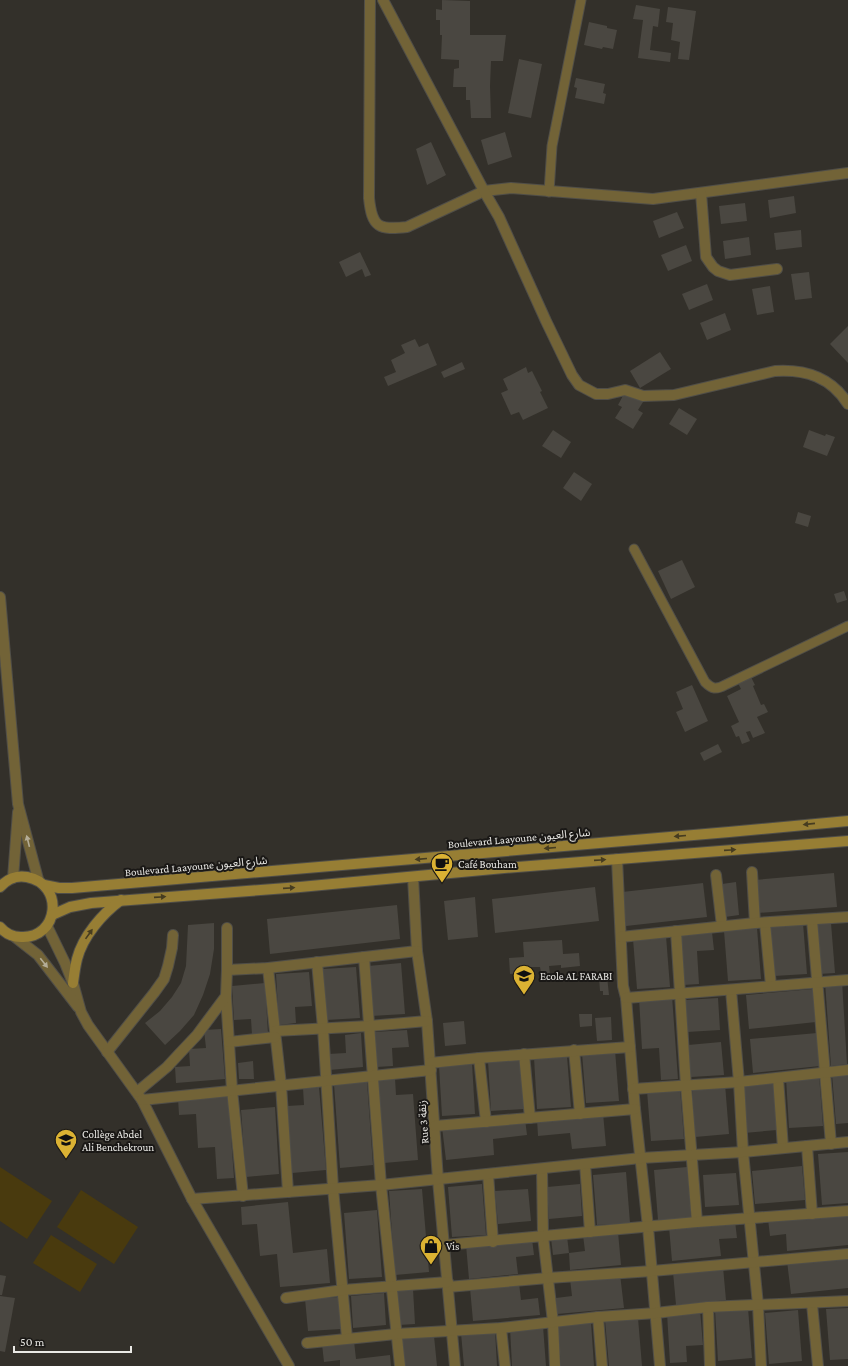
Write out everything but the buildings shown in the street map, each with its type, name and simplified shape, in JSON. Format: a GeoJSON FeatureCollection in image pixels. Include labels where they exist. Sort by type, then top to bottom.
{"type":"FeatureCollection","features":[{"type":"Feature","properties":{"kind":"street"},"geometry":{"type":"LineString","coordinates":[[370,0],[369,198],[372,219],[378,224],[386,227],[407,227],[484,191],[511,188],[653,199],[848,173]]}},
{"type":"Feature","properties":{"kind":"street"},"geometry":{"type":"LineString","coordinates":[[383,0],[484,191],[500,217],[546,321],[572,375],[579,385],[596,394],[602,395],[625,390],[643,396],[674,395],[775,371],[789,370],[812,375],[825,380],[836,389],[848,404]]}},
{"type":"Feature","properties":{"kind":"street"},"geometry":{"type":"LineString","coordinates":[[701,192],[706,257],[713,268],[724,274],[730,275],[777,269]]}},
{"type":"Feature","properties":{"kind":"street"},"geometry":{"type":"LineString","coordinates":[[0,596],[18,804],[13,878],[3,883],[0,887]]}},
{"type":"Feature","properties":{"kind":"street"},"geometry":{"type":"LineString","coordinates":[[15,937],[27,938],[38,934],[47,926],[52,914],[52,899],[49,892],[41,882],[18,804]]}},
{"type":"Feature","properties":{"kind":"street","name":"Boulevard Laayoune شارع العيون"},"geometry":{"type":"LineString","coordinates":[[13,878],[25,876],[59,888],[72,888],[674,837],[848,820]]}},
{"type":"Feature","properties":{"kind":"street"},"geometry":{"type":"LineString","coordinates":[[52,914],[80,904],[121,900],[848,841]]}},
{"type":"Feature","properties":{"kind":"street"},"geometry":{"type":"LineString","coordinates":[[617,859],[623,986],[626,998],[633,1089],[648,1227],[660,1366]]}},
{"type":"Feature","properties":{"kind":"street"},"geometry":{"type":"LineString","coordinates":[[752,872],[771,986]]}},
{"type":"Feature","properties":{"kind":"street"},"geometry":{"type":"LineString","coordinates":[[716,875],[722,926]]}},
{"type":"Feature","properties":{"kind":"street","name":"Rue 3 زنقة"},"geometry":{"type":"LineString","coordinates":[[413,877],[417,951],[427,1021],[438,1180],[455,1366]]}},
{"type":"Feature","properties":{"kind":"street"},"geometry":{"type":"LineString","coordinates":[[73,983],[77,957],[87,936],[112,907],[121,900]]}},
{"type":"Feature","properties":{"kind":"street"},"geometry":{"type":"LineString","coordinates":[[621,937],[722,926],[848,917]]}},
{"type":"Feature","properties":{"kind":"street"},"geometry":{"type":"LineString","coordinates":[[812,920],[831,1144]]}},
{"type":"Feature","properties":{"kind":"street"},"geometry":{"type":"LineString","coordinates":[[47,926],[73,983],[81,1012]]}},
{"type":"Feature","properties":{"kind":"street"},"geometry":{"type":"LineString","coordinates":[[0,928],[15,937],[38,955],[81,1012],[88,1026],[140,1096],[192,1199],[289,1366]]}},
{"type":"Feature","properties":{"kind":"street"},"geometry":{"type":"LineString","coordinates":[[226,928],[226,996],[232,1090],[243,1196]]}},
{"type":"Feature","properties":{"kind":"street"},"geometry":{"type":"LineString","coordinates":[[676,931],[697,1222]]}},
{"type":"Feature","properties":{"kind":"street"},"geometry":{"type":"LineString","coordinates":[[107,1052],[164,979],[172,948],[173,935]]}},
{"type":"Feature","properties":{"kind":"street"},"geometry":{"type":"LineString","coordinates":[[227,970],[268,968],[417,951]]}},
{"type":"Feature","properties":{"kind":"street"},"geometry":{"type":"LineString","coordinates":[[364,957],[381,1185],[400,1366]]}},
{"type":"Feature","properties":{"kind":"street"},"geometry":{"type":"LineString","coordinates":[[317,962],[323,1028],[333,1188],[347,1338]]}},
{"type":"Feature","properties":{"kind":"street"},"geometry":{"type":"LineString","coordinates":[[268,968],[281,1085],[288,1192]]}},
{"type":"Feature","properties":{"kind":"street"},"geometry":{"type":"LineString","coordinates":[[626,998],[848,980]]}},
{"type":"Feature","properties":{"kind":"street"},"geometry":{"type":"LineString","coordinates":[[730,990],[739,1082],[743,1152],[758,1305],[761,1366]]}},
{"type":"Feature","properties":{"kind":"street"},"geometry":{"type":"LineString","coordinates":[[140,1096],[197,1035],[226,996]]}},
{"type":"Feature","properties":{"kind":"street"},"geometry":{"type":"LineString","coordinates":[[229,1042],[323,1028],[427,1021]]}},
{"type":"Feature","properties":{"kind":"street"},"geometry":{"type":"LineString","coordinates":[[140,1096],[232,1090],[374,1076],[479,1058],[630,1047]]}},
{"type":"Feature","properties":{"kind":"street"},"geometry":{"type":"LineString","coordinates":[[574,1050],[580,1114]]}},
{"type":"Feature","properties":{"kind":"street"},"geometry":{"type":"LineString","coordinates":[[524,1054],[530,1118]]}},
{"type":"Feature","properties":{"kind":"street"},"geometry":{"type":"LineString","coordinates":[[479,1058],[486,1122]]}},
{"type":"Feature","properties":{"kind":"street"},"geometry":{"type":"LineString","coordinates":[[633,1089],[739,1082],[848,1070]]}},
{"type":"Feature","properties":{"kind":"street"},"geometry":{"type":"LineString","coordinates":[[778,1078],[783,1148]]}},
{"type":"Feature","properties":{"kind":"street"},"geometry":{"type":"LineString","coordinates":[[435,1126],[635,1109]]}},
{"type":"Feature","properties":{"kind":"street"},"geometry":{"type":"LineString","coordinates":[[192,1199],[381,1185],[641,1158],[743,1152],[848,1142]]}},
{"type":"Feature","properties":{"kind":"street"},"geometry":{"type":"LineString","coordinates":[[807,1146],[812,1214]]}},
{"type":"Feature","properties":{"kind":"street"},"geometry":{"type":"LineString","coordinates":[[585,1164],[590,1232]]}},
{"type":"Feature","properties":{"kind":"street"},"geometry":{"type":"LineString","coordinates":[[542,1169],[543,1236],[553,1322],[555,1366]]}},
{"type":"Feature","properties":{"kind":"street"},"geometry":{"type":"LineString","coordinates":[[488,1174],[493,1242]]}},
{"type":"Feature","properties":{"kind":"street"},"geometry":{"type":"LineString","coordinates":[[444,1245],[493,1242],[697,1222],[848,1211]]}},
{"type":"Feature","properties":{"kind":"street"},"geometry":{"type":"LineString","coordinates":[[286,1298],[343,1290],[448,1285],[652,1271],[848,1254]]}},
{"type":"Feature","properties":{"kind":"street"},"geometry":{"type":"LineString","coordinates":[[306,1343],[396,1334],[501,1328],[598,1317],[708,1308],[848,1301]]}},
{"type":"Feature","properties":{"kind":"street"},"geometry":{"type":"LineString","coordinates":[[812,1304],[818,1366]]}},
{"type":"Feature","properties":{"kind":"street"},"geometry":{"type":"LineString","coordinates":[[708,1308],[710,1366]]}},
{"type":"Feature","properties":{"kind":"street"},"geometry":{"type":"LineString","coordinates":[[598,1317],[602,1366]]}},
{"type":"Feature","properties":{"kind":"street"},"geometry":{"type":"LineString","coordinates":[[501,1328],[505,1366]]}},
{"type":"Feature","properties":{"kind":"lane"},"geometry":{"type":"LineString","coordinates":[[549,192],[552,146],[581,0]]}},
{"type":"Feature","properties":{"kind":"lane"},"geometry":{"type":"LineString","coordinates":[[634,549],[704,682],[711,688],[717,689],[726,685],[848,626]]}},
{"type":"Feature","properties":{"kind":"shaded area"},"geometry":{"type":"Polygon","coordinates":[[[0,1167],[52,1201],[27,1239],[0,1221],[0,1167]]]}},
{"type":"Feature","properties":{"kind":"shaded area"},"geometry":{"type":"Polygon","coordinates":[[[81,1190],[138,1227],[114,1264],[57,1227],[81,1190]]]}},
{"type":"Feature","properties":{"kind":"shaded area"},"geometry":{"type":"Polygon","coordinates":[[[51,1235],[97,1264],[80,1292],[33,1263],[51,1235]]]}},
{"type":"Feature","properties":{"kind":"place","name":"Café Bouham"},"geometry":{"type":"Point","coordinates":[442,884]}},
{"type":"Feature","properties":{"kind":"place","name":"Ecole AL FARABI"},"geometry":{"type":"Point","coordinates":[524,996]}},
{"type":"Feature","properties":{"kind":"place","name":"Collège Abdel Ali Benchekroun"},"geometry":{"type":"Point","coordinates":[66,1160]}},
{"type":"Feature","properties":{"kind":"place","name":"Vis"},"geometry":{"type":"Point","coordinates":[431,1266]}}]}
